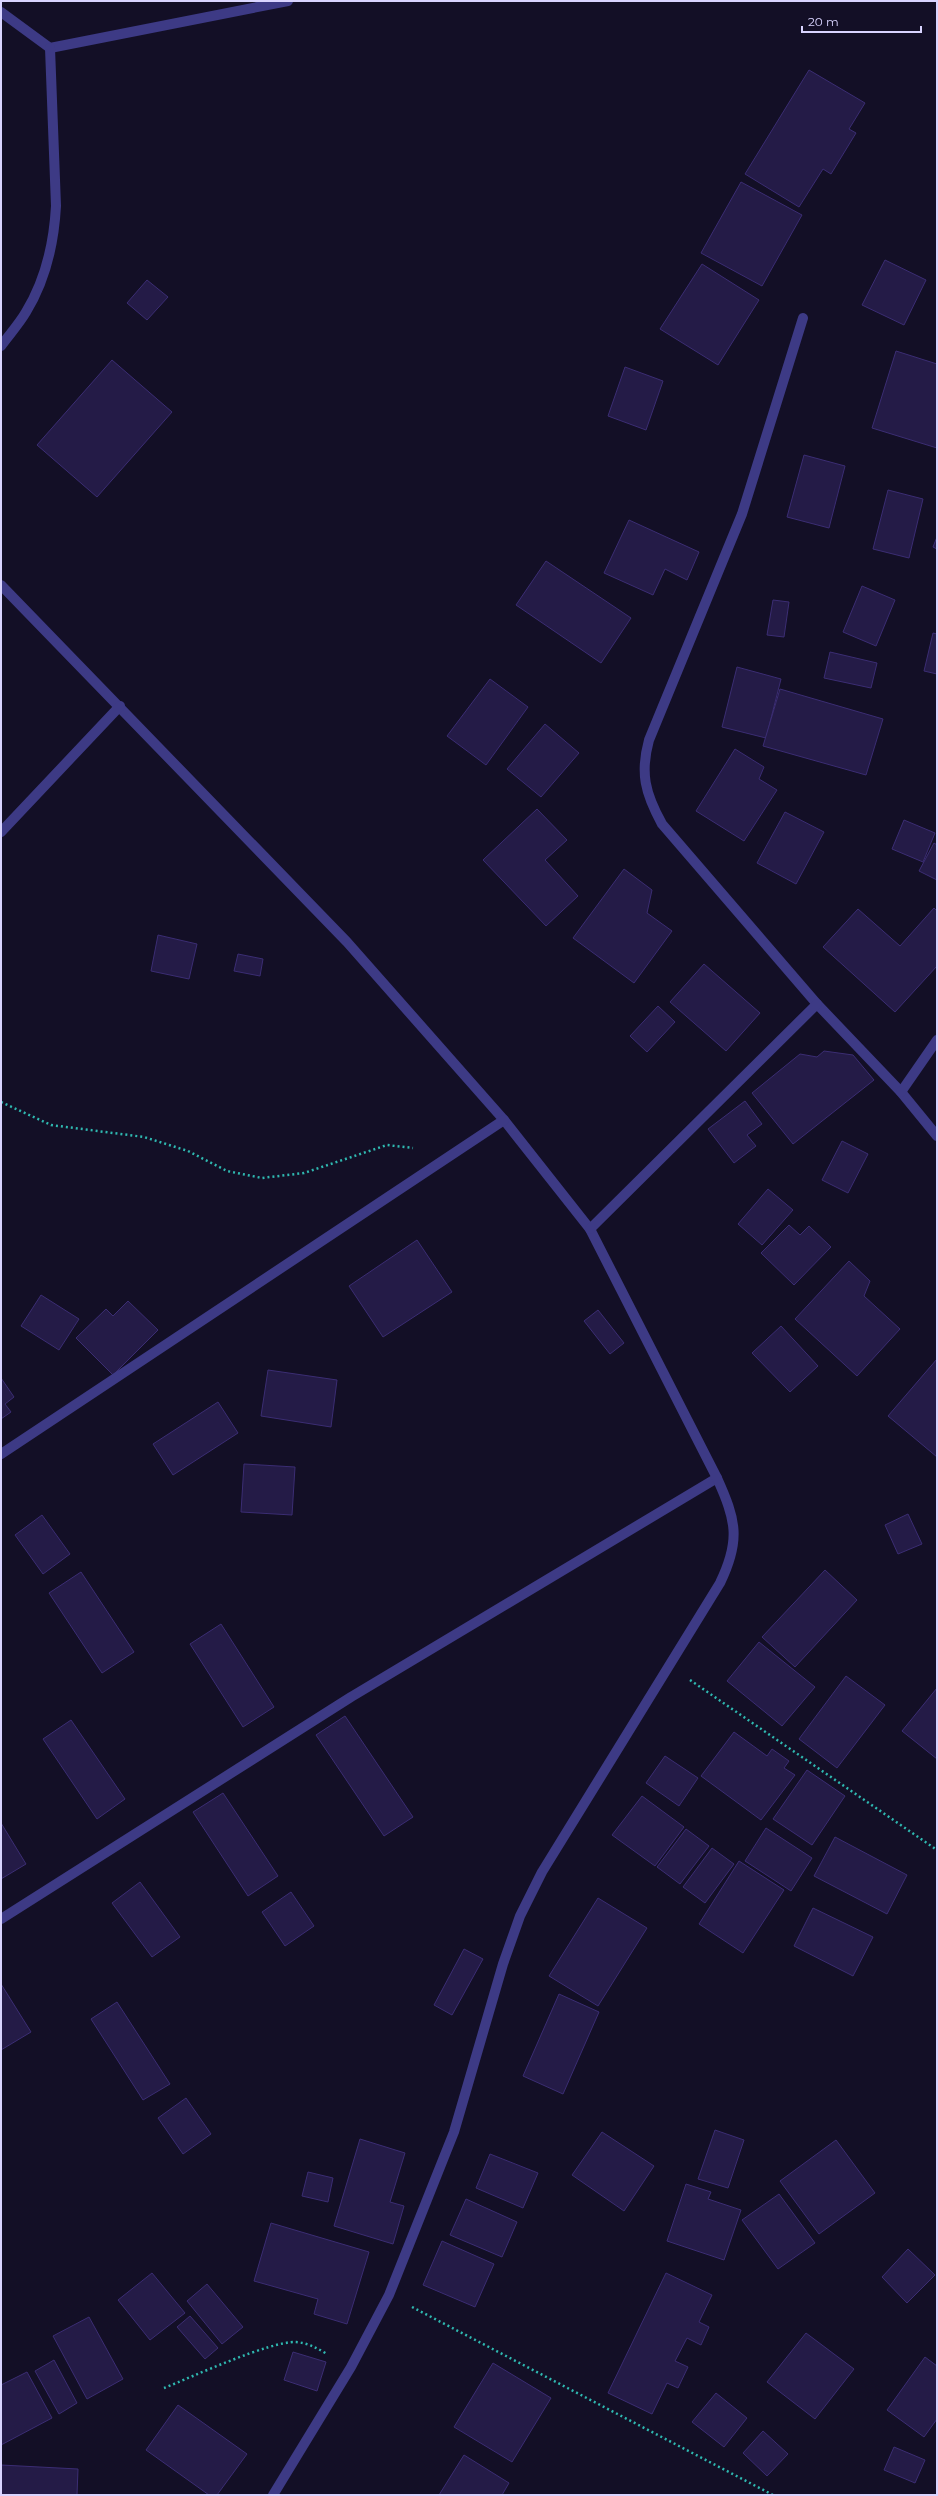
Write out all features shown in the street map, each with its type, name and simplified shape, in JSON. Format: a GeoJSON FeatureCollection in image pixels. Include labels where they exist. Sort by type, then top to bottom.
{"type":"FeatureCollection","features":[{"type":"Feature","properties":{"kind":"street"},"geometry":{"type":"LineString","coordinates":[[1,12],[50,48],[288,1]]}},
{"type":"Feature","properties":{"kind":"street"},"geometry":{"type":"LineString","coordinates":[[1,346],[27,311],[51,251],[55,231],[56,206],[50,48]]}},
{"type":"Feature","properties":{"kind":"street"},"geometry":{"type":"LineString","coordinates":[[803,318],[742,514],[649,740],[643,762],[647,790],[662,824],[817,1004],[900,1092],[937,1136]]}},
{"type":"Feature","properties":{"kind":"street"},"geometry":{"type":"LineString","coordinates":[[1,586],[120,706],[187,779],[347,942],[504,1120],[590,1229],[717,1478],[729,1505],[734,1531],[732,1559],[720,1582],[542,1872],[520,1916],[503,1964],[454,2132],[389,2295],[351,2367],[273,2495]]}},
{"type":"Feature","properties":{"kind":"street"},"geometry":{"type":"LineString","coordinates":[[1,832],[120,706]]}},
{"type":"Feature","properties":{"kind":"street"},"geometry":{"type":"LineString","coordinates":[[590,1229],[817,1004]]}},
{"type":"Feature","properties":{"kind":"street"},"geometry":{"type":"LineString","coordinates":[[900,1092],[937,1040]]}},
{"type":"Feature","properties":{"kind":"street"},"geometry":{"type":"LineString","coordinates":[[1,1454],[504,1120]]}},
{"type":"Feature","properties":{"kind":"street"},"geometry":{"type":"LineString","coordinates":[[1,1919],[350,1697],[717,1478]]}},
{"type":"Feature","properties":{"kind":"path"},"geometry":{"type":"LineString","coordinates":[[1,1102],[52,1125],[144,1137],[188,1151],[227,1171],[262,1178],[304,1172],[387,1145],[453,1153]]}},
{"type":"Feature","properties":{"kind":"path"},"geometry":{"type":"LineString","coordinates":[[668,1665],[937,1850]]}},
{"type":"Feature","properties":{"kind":"path"},"geometry":{"type":"LineString","coordinates":[[389,2295],[773,2495]]}},
{"type":"Feature","properties":{"kind":"path"},"geometry":{"type":"LineString","coordinates":[[164,2388],[275,2345],[295,2342],[310,2344],[351,2367]]}},
{"type":"Feature","properties":{"kind":"building"},"geometry":{"type":"Polygon","coordinates":[[[809,70],[865,103],[849,129],[856,133],[831,174],[823,169],[799,207],[745,174],[809,70]]]}},
{"type":"Feature","properties":{"kind":"building"},"geometry":{"type":"Polygon","coordinates":[[[741,182],[802,215],[762,286],[701,253],[741,182]]]}},
{"type":"Feature","properties":{"kind":"building"},"geometry":{"type":"Polygon","coordinates":[[[885,260],[926,280],[904,325],[862,305],[885,260]]]}},
{"type":"Feature","properties":{"kind":"building"},"geometry":{"type":"Polygon","coordinates":[[[702,264],[759,300],[718,365],[660,329],[702,264]]]}},
{"type":"Feature","properties":{"kind":"building"},"geometry":{"type":"Polygon","coordinates":[[[147,280],[168,297],[147,320],[127,303],[147,280]]]}},
{"type":"Feature","properties":{"kind":"building"},"geometry":{"type":"Polygon","coordinates":[[[896,351],[937,364],[937,448],[872,428],[896,351]]]}},
{"type":"Feature","properties":{"kind":"building"},"geometry":{"type":"Polygon","coordinates":[[[112,360],[172,412],[97,497],[37,445],[112,360]]]}},
{"type":"Feature","properties":{"kind":"building"},"geometry":{"type":"Polygon","coordinates":[[[625,367],[663,381],[646,430],[608,416],[625,367]]]}},
{"type":"Feature","properties":{"kind":"building"},"geometry":{"type":"Polygon","coordinates":[[[804,455],[845,466],[829,528],[787,517],[804,455]]]}},
{"type":"Feature","properties":{"kind":"building"},"geometry":{"type":"Polygon","coordinates":[[[888,490],[923,499],[909,558],[873,549],[888,490]]]}},
{"type":"Feature","properties":{"kind":"building"},"geometry":{"type":"Polygon","coordinates":[[[629,520],[699,552],[687,580],[665,569],[653,595],[604,573],[629,520]]]}},
{"type":"Feature","properties":{"kind":"building"},"geometry":{"type":"Polygon","coordinates":[[[937,537],[937,549],[933,547],[937,537]]]}},
{"type":"Feature","properties":{"kind":"building"},"geometry":{"type":"Polygon","coordinates":[[[546,561],[631,618],[601,663],[516,605],[546,561]]]}},
{"type":"Feature","properties":{"kind":"building"},"geometry":{"type":"Polygon","coordinates":[[[862,586],[895,600],[876,646],[843,632],[862,586]]]}},
{"type":"Feature","properties":{"kind":"building"},"geometry":{"type":"Polygon","coordinates":[[[773,600],[789,602],[784,637],[767,635],[773,600]]]}},
{"type":"Feature","properties":{"kind":"building"},"geometry":{"type":"Polygon","coordinates":[[[933,633],[937,634],[937,674],[924,671],[933,633]]]}},
{"type":"Feature","properties":{"kind":"building"},"geometry":{"type":"Polygon","coordinates":[[[830,652],[877,663],[871,688],[824,678],[830,652]]]}},
{"type":"Feature","properties":{"kind":"building"},"geometry":{"type":"Polygon","coordinates":[[[737,667],[781,679],[766,738],[722,727],[737,667]]]}},
{"type":"Feature","properties":{"kind":"building"},"geometry":{"type":"Polygon","coordinates":[[[490,679],[528,707],[486,765],[447,736],[490,679]]]}},
{"type":"Feature","properties":{"kind":"building"},"geometry":{"type":"Polygon","coordinates":[[[780,689],[883,719],[866,775],[763,746],[780,689]]]}},
{"type":"Feature","properties":{"kind":"building"},"geometry":{"type":"Polygon","coordinates":[[[545,724],[579,753],[541,797],[507,769],[545,724]]]}},
{"type":"Feature","properties":{"kind":"building"},"geometry":{"type":"Polygon","coordinates":[[[735,749],[764,767],[759,779],[777,790],[744,841],[696,811],[735,749]]]}},
{"type":"Feature","properties":{"kind":"building"},"geometry":{"type":"Polygon","coordinates":[[[537,809],[567,840],[545,860],[578,896],[546,926],[483,860],[537,809]]]}},
{"type":"Feature","properties":{"kind":"building"},"geometry":{"type":"Polygon","coordinates":[[[785,812],[824,832],[796,884],[757,863],[785,812]]]}},
{"type":"Feature","properties":{"kind":"building"},"geometry":{"type":"Polygon","coordinates":[[[904,820],[935,833],[923,862],[892,849],[904,820]]]}},
{"type":"Feature","properties":{"kind":"building"},"geometry":{"type":"Polygon","coordinates":[[[934,843],[937,845],[937,880],[919,871],[934,843]]]}},
{"type":"Feature","properties":{"kind":"building"},"geometry":{"type":"Polygon","coordinates":[[[624,869],[652,890],[647,913],[672,931],[634,983],[573,938],[624,869]]]}},
{"type":"Feature","properties":{"kind":"building"},"geometry":{"type":"Polygon","coordinates":[[[934,908],[937,911],[937,966],[895,1012],[823,947],[858,909],[900,946],[934,908]]]}},
{"type":"Feature","properties":{"kind":"building"},"geometry":{"type":"Polygon","coordinates":[[[158,935],[197,944],[189,979],[151,971],[158,935]]]}},
{"type":"Feature","properties":{"kind":"building"},"geometry":{"type":"Polygon","coordinates":[[[238,954],[263,959],[260,976],[234,971],[238,954]]]}},
{"type":"Feature","properties":{"kind":"building"},"geometry":{"type":"Polygon","coordinates":[[[704,964],[760,1013],[726,1051],[670,1002],[704,964]]]}},
{"type":"Feature","properties":{"kind":"building"},"geometry":{"type":"Polygon","coordinates":[[[658,1006],[675,1022],[647,1052],[630,1036],[658,1006]]]}},
{"type":"Feature","properties":{"kind":"building"},"geometry":{"type":"Polygon","coordinates":[[[824,1051],[853,1055],[874,1080],[793,1144],[752,1093],[800,1054],[817,1057],[824,1051]]]}},
{"type":"Feature","properties":{"kind":"building"},"geometry":{"type":"Polygon","coordinates":[[[745,1101],[762,1124],[747,1135],[756,1146],[734,1163],[708,1129],[745,1101]]]}},
{"type":"Feature","properties":{"kind":"building"},"geometry":{"type":"Polygon","coordinates":[[[842,1141],[868,1154],[848,1193],[822,1180],[842,1141]]]}},
{"type":"Feature","properties":{"kind":"building"},"geometry":{"type":"Polygon","coordinates":[[[768,1189],[793,1210],[762,1245],[738,1224],[768,1189]]]}},
{"type":"Feature","properties":{"kind":"building"},"geometry":{"type":"Polygon","coordinates":[[[789,1225],[800,1235],[809,1226],[831,1247],[794,1285],[761,1253],[789,1225]]]}},
{"type":"Feature","properties":{"kind":"building"},"geometry":{"type":"Polygon","coordinates":[[[417,1240],[452,1292],[383,1337],[349,1286],[417,1240]]]}},
{"type":"Feature","properties":{"kind":"building"},"geometry":{"type":"Polygon","coordinates":[[[849,1261],[870,1281],[864,1296],[900,1329],[857,1376],[795,1319],[849,1261]]]}},
{"type":"Feature","properties":{"kind":"building"},"geometry":{"type":"Polygon","coordinates":[[[41,1295],[79,1319],[59,1350],[21,1326],[41,1295]]]}},
{"type":"Feature","properties":{"kind":"building"},"geometry":{"type":"Polygon","coordinates":[[[128,1301],[158,1330],[113,1375],[76,1338],[106,1309],[113,1316],[128,1301]]]}},
{"type":"Feature","properties":{"kind":"building"},"geometry":{"type":"Polygon","coordinates":[[[598,1310],[624,1343],[610,1354],[584,1321],[598,1310]]]}},
{"type":"Feature","properties":{"kind":"building"},"geometry":{"type":"Polygon","coordinates":[[[781,1326],[818,1366],[790,1392],[752,1353],[781,1326]]]}},
{"type":"Feature","properties":{"kind":"building"},"geometry":{"type":"Polygon","coordinates":[[[937,1359],[937,1457],[888,1416],[937,1359]]]}},
{"type":"Feature","properties":{"kind":"building"},"geometry":{"type":"Polygon","coordinates":[[[268,1370],[337,1380],[331,1427],[261,1416],[268,1370]]]}},
{"type":"Feature","properties":{"kind":"building"},"geometry":{"type":"Polygon","coordinates":[[[1,1378],[14,1397],[5,1404],[11,1412],[1,1419],[1,1378]]]}},
{"type":"Feature","properties":{"kind":"building"},"geometry":{"type":"Polygon","coordinates":[[[218,1402],[238,1433],[173,1475],[153,1444],[218,1402]]]}},
{"type":"Feature","properties":{"kind":"building"},"geometry":{"type":"Polygon","coordinates":[[[244,1464],[295,1467],[292,1515],[241,1512],[244,1464]]]}},
{"type":"Feature","properties":{"kind":"building"},"geometry":{"type":"Polygon","coordinates":[[[908,1514],[922,1544],[898,1554],[885,1525],[908,1514]]]}},
{"type":"Feature","properties":{"kind":"building"},"geometry":{"type":"Polygon","coordinates":[[[42,1515],[70,1554],[43,1574],[15,1535],[42,1515]]]}},
{"type":"Feature","properties":{"kind":"building"},"geometry":{"type":"Polygon","coordinates":[[[825,1570],[857,1600],[795,1667],[762,1637],[825,1570]]]}},
{"type":"Feature","properties":{"kind":"building"},"geometry":{"type":"Polygon","coordinates":[[[81,1572],[134,1652],[102,1673],[49,1593],[81,1572]]]}},
{"type":"Feature","properties":{"kind":"building"},"geometry":{"type":"Polygon","coordinates":[[[221,1624],[274,1707],[243,1727],[190,1644],[221,1624]]]}},
{"type":"Feature","properties":{"kind":"building"},"geometry":{"type":"Polygon","coordinates":[[[759,1642],[815,1687],[782,1726],[727,1681],[759,1642]]]}},
{"type":"Feature","properties":{"kind":"building"},"geometry":{"type":"Polygon","coordinates":[[[846,1676],[885,1705],[837,1768],[799,1739],[846,1676]]]}},
{"type":"Feature","properties":{"kind":"building"},"geometry":{"type":"Polygon","coordinates":[[[937,1688],[937,1759],[902,1731],[937,1688]]]}},
{"type":"Feature","properties":{"kind":"building"},"geometry":{"type":"Polygon","coordinates":[[[345,1716],[413,1817],[384,1836],[316,1735],[345,1716]]]}},
{"type":"Feature","properties":{"kind":"building"},"geometry":{"type":"Polygon","coordinates":[[[71,1720],[125,1799],[97,1819],[43,1739],[71,1720]]]}},
{"type":"Feature","properties":{"kind":"building"},"geometry":{"type":"Polygon","coordinates":[[[734,1732],[767,1756],[772,1749],[789,1761],[784,1768],[795,1775],[761,1820],[701,1776],[734,1732]]]}},
{"type":"Feature","properties":{"kind":"building"},"geometry":{"type":"Polygon","coordinates":[[[665,1756],[698,1778],[679,1806],[646,1783],[665,1756]]]}},
{"type":"Feature","properties":{"kind":"building"},"geometry":{"type":"Polygon","coordinates":[[[807,1770],[845,1796],[812,1845],[773,1819],[807,1770]]]}},
{"type":"Feature","properties":{"kind":"building"},"geometry":{"type":"Polygon","coordinates":[[[223,1793],[278,1876],[248,1896],[193,1812],[223,1793]]]}},
{"type":"Feature","properties":{"kind":"building"},"geometry":{"type":"Polygon","coordinates":[[[642,1796],[684,1827],[655,1866],[612,1835],[642,1796]]]}},
{"type":"Feature","properties":{"kind":"building"},"geometry":{"type":"Polygon","coordinates":[[[1,1823],[26,1864],[1,1879],[1,1823]]]}},
{"type":"Feature","properties":{"kind":"building"},"geometry":{"type":"Polygon","coordinates":[[[766,1828],[812,1858],[791,1891],[745,1861],[766,1828]]]}},
{"type":"Feature","properties":{"kind":"building"},"geometry":{"type":"Polygon","coordinates":[[[686,1829],[709,1846],[680,1884],[657,1867],[686,1829]]]}},
{"type":"Feature","properties":{"kind":"building"},"geometry":{"type":"Polygon","coordinates":[[[835,1837],[907,1875],[887,1914],[814,1876],[835,1837]]]}},
{"type":"Feature","properties":{"kind":"building"},"geometry":{"type":"Polygon","coordinates":[[[712,1848],[734,1864],[705,1903],[683,1887],[712,1848]]]}},
{"type":"Feature","properties":{"kind":"building"},"geometry":{"type":"Polygon","coordinates":[[[739,1861],[784,1890],[743,1953],[699,1924],[739,1861]]]}},
{"type":"Feature","properties":{"kind":"building"},"geometry":{"type":"Polygon","coordinates":[[[140,1882],[180,1937],[152,1957],[112,1903],[140,1882]]]}},
{"type":"Feature","properties":{"kind":"building"},"geometry":{"type":"Polygon","coordinates":[[[291,1892],[314,1926],[285,1946],[262,1912],[291,1892]]]}},
{"type":"Feature","properties":{"kind":"building"},"geometry":{"type":"Polygon","coordinates":[[[598,1898],[647,1928],[598,2006],[549,1976],[598,1898]]]}},
{"type":"Feature","properties":{"kind":"building"},"geometry":{"type":"Polygon","coordinates":[[[813,1908],[873,1937],[853,1976],[794,1946],[813,1908]]]}},
{"type":"Feature","properties":{"kind":"building"},"geometry":{"type":"Polygon","coordinates":[[[464,1949],[483,1959],[452,2015],[434,2005],[464,1949]]]}},
{"type":"Feature","properties":{"kind":"building"},"geometry":{"type":"Polygon","coordinates":[[[1,1984],[31,2032],[1,2050],[1,1984]]]}},
{"type":"Feature","properties":{"kind":"building"},"geometry":{"type":"Polygon","coordinates":[[[559,1994],[599,2012],[563,2094],[523,2076],[559,1994]]]}},
{"type":"Feature","properties":{"kind":"building"},"geometry":{"type":"Polygon","coordinates":[[[117,2002],[170,2084],[143,2100],[91,2019],[117,2002]]]}},
{"type":"Feature","properties":{"kind":"building"},"geometry":{"type":"Polygon","coordinates":[[[186,2098],[211,2134],[183,2154],[158,2118],[186,2098]]]}},
{"type":"Feature","properties":{"kind":"building"},"geometry":{"type":"Polygon","coordinates":[[[715,2130],[744,2140],[728,2188],[698,2179],[715,2130]]]}},
{"type":"Feature","properties":{"kind":"building"},"geometry":{"type":"Polygon","coordinates":[[[602,2132],[654,2166],[624,2211],[572,2175],[602,2132]]]}},
{"type":"Feature","properties":{"kind":"building"},"geometry":{"type":"Polygon","coordinates":[[[360,2139],[405,2153],[390,2202],[404,2206],[393,2244],[334,2226],[360,2139]]]}},
{"type":"Feature","properties":{"kind":"building"},"geometry":{"type":"Polygon","coordinates":[[[836,2140],[875,2193],[819,2234],[780,2181],[836,2140]]]}},
{"type":"Feature","properties":{"kind":"building"},"geometry":{"type":"Polygon","coordinates":[[[490,2154],[538,2173],[523,2208],[476,2188],[490,2154]]]}},
{"type":"Feature","properties":{"kind":"building"},"geometry":{"type":"Polygon","coordinates":[[[308,2172],[333,2178],[328,2202],[302,2196],[308,2172]]]}},
{"type":"Feature","properties":{"kind":"building"},"geometry":{"type":"Polygon","coordinates":[[[686,2184],[711,2192],[708,2199],[741,2210],[724,2260],[667,2241],[686,2184]]]}},
{"type":"Feature","properties":{"kind":"building"},"geometry":{"type":"Polygon","coordinates":[[[779,2194],[815,2243],[778,2269],[742,2220],[779,2194]]]}},
{"type":"Feature","properties":{"kind":"building"},"geometry":{"type":"Polygon","coordinates":[[[466,2199],[517,2222],[502,2257],[450,2235],[466,2199]]]}},
{"type":"Feature","properties":{"kind":"building"},"geometry":{"type":"Polygon","coordinates":[[[271,2223],[369,2252],[347,2324],[314,2314],[318,2299],[254,2281],[271,2223]]]}},
{"type":"Feature","properties":{"kind":"building"},"geometry":{"type":"Polygon","coordinates":[[[442,2241],[494,2264],[475,2307],[423,2285],[442,2241]]]}},
{"type":"Feature","properties":{"kind":"building"},"geometry":{"type":"Polygon","coordinates":[[[908,2249],[935,2275],[907,2303],[882,2277],[908,2249]]]}},
{"type":"Feature","properties":{"kind":"building"},"geometry":{"type":"Polygon","coordinates":[[[152,2273],[185,2313],[150,2340],[118,2300],[152,2273]]]}},
{"type":"Feature","properties":{"kind":"building"},"geometry":{"type":"Polygon","coordinates":[[[666,2273],[712,2295],[699,2322],[709,2327],[701,2345],[687,2338],[675,2361],[688,2367],[678,2388],[667,2383],[652,2414],[608,2393],[666,2273]]]}},
{"type":"Feature","properties":{"kind":"building"},"geometry":{"type":"Polygon","coordinates":[[[207,2284],[243,2327],[222,2344],[187,2301],[207,2284]]]}},
{"type":"Feature","properties":{"kind":"building"},"geometry":{"type":"Polygon","coordinates":[[[190,2316],[218,2348],[205,2359],[177,2327],[190,2316]]]}},
{"type":"Feature","properties":{"kind":"building"},"geometry":{"type":"Polygon","coordinates":[[[89,2317],[123,2379],[87,2399],[53,2336],[89,2317]]]}},
{"type":"Feature","properties":{"kind":"building"},"geometry":{"type":"Polygon","coordinates":[[[806,2333],[854,2369],[815,2419],[767,2382],[806,2333]]]}},
{"type":"Feature","properties":{"kind":"building"},"geometry":{"type":"Polygon","coordinates":[[[293,2352],[326,2362],[317,2391],[284,2380],[293,2352]]]}},
{"type":"Feature","properties":{"kind":"building"},"geometry":{"type":"Polygon","coordinates":[[[925,2357],[937,2366],[937,2419],[924,2437],[887,2410],[925,2357]]]}},
{"type":"Feature","properties":{"kind":"building"},"geometry":{"type":"Polygon","coordinates":[[[54,2360],[77,2403],[59,2414],[35,2371],[54,2360]]]}},
{"type":"Feature","properties":{"kind":"building"},"geometry":{"type":"Polygon","coordinates":[[[493,2363],[551,2398],[512,2462],[454,2427],[493,2363]]]}},
{"type":"Feature","properties":{"kind":"building"},"geometry":{"type":"Polygon","coordinates":[[[27,2372],[52,2418],[1,2445],[1,2385],[27,2372]]]}},
{"type":"Feature","properties":{"kind":"building"},"geometry":{"type":"Polygon","coordinates":[[[716,2393],[747,2418],[724,2447],[692,2422],[716,2393]]]}},
{"type":"Feature","properties":{"kind":"building"},"geometry":{"type":"Polygon","coordinates":[[[178,2405],[247,2454],[217,2495],[209,2495],[146,2450],[178,2405]]]}},
{"type":"Feature","properties":{"kind":"building"},"geometry":{"type":"Polygon","coordinates":[[[763,2431],[788,2454],[767,2476],[743,2453],[763,2431]]]}},
{"type":"Feature","properties":{"kind":"building"},"geometry":{"type":"Polygon","coordinates":[[[894,2447],[925,2460],[915,2483],[884,2470],[894,2447]]]}},
{"type":"Feature","properties":{"kind":"building"},"geometry":{"type":"Polygon","coordinates":[[[464,2455],[509,2483],[502,2495],[439,2495],[464,2455]]]}},
{"type":"Feature","properties":{"kind":"building"},"geometry":{"type":"Polygon","coordinates":[[[1,2465],[78,2469],[77,2495],[1,2495],[1,2465]]]}}]}
